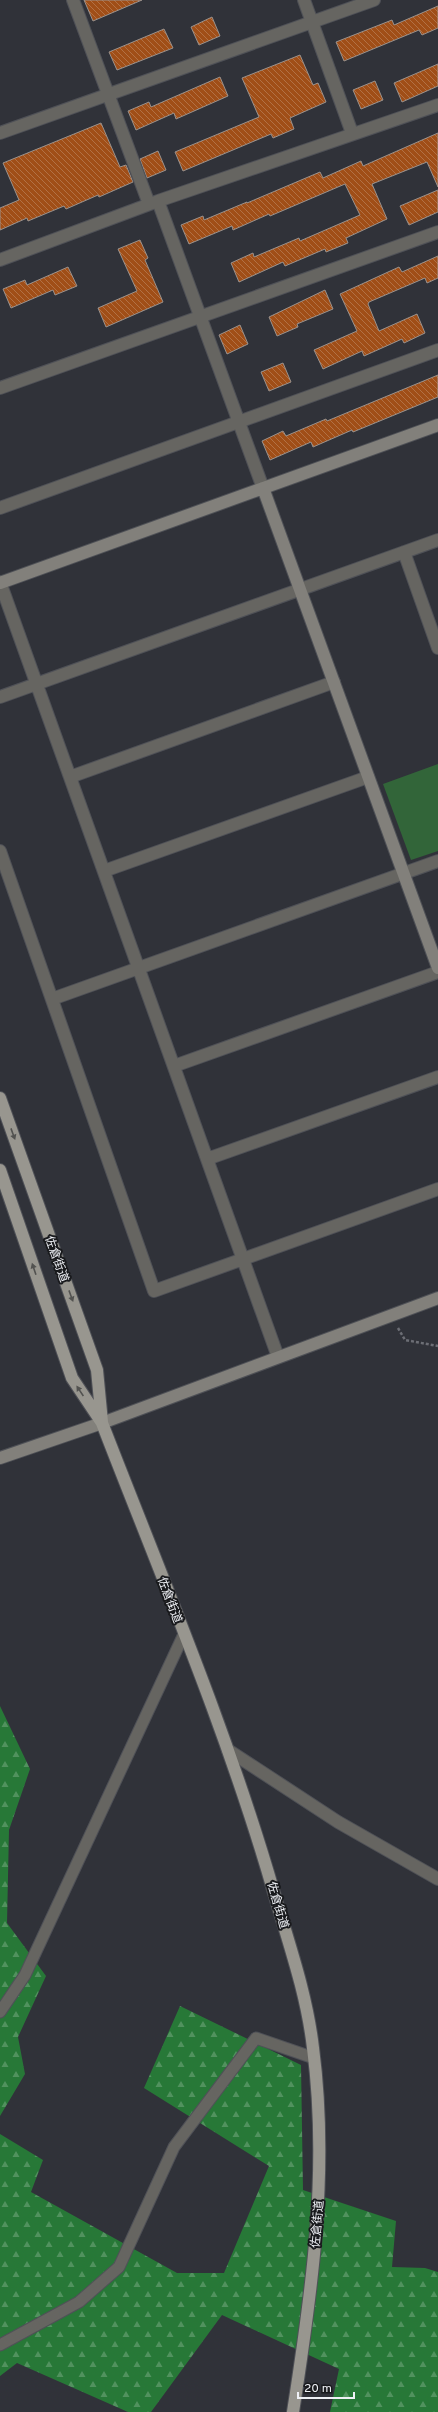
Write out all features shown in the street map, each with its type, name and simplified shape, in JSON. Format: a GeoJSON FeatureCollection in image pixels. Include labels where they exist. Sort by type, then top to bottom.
{"type":"FeatureCollection","features":[{"type":"Feature","properties":{"kind":"main road","name":"佐倉街道"},"geometry":{"type":"LineString","coordinates":[[0,1098],[97,1370],[102,1423]]}},
{"type":"Feature","properties":{"kind":"main road","name":"佐倉街道"},"geometry":{"type":"LineString","coordinates":[[0,1170],[72,1378],[102,1423],[228,1750],[266,1864],[301,1985],[314,2058],[319,2125],[319,2210],[306,2328],[293,2412]]}},
{"type":"Feature","properties":{"kind":"street"},"geometry":{"type":"LineString","coordinates":[[72,0],[108,95],[200,316],[438,968]]}},
{"type":"Feature","properties":{"kind":"street"},"geometry":{"type":"LineString","coordinates":[[304,0],[352,134]]}},
{"type":"Feature","properties":{"kind":"street"},"geometry":{"type":"LineString","coordinates":[[0,133],[374,0]]}},
{"type":"Feature","properties":{"kind":"street"},"geometry":{"type":"LineString","coordinates":[[0,260],[153,202],[438,105]]}},
{"type":"Feature","properties":{"kind":"street"},"geometry":{"type":"LineString","coordinates":[[0,388],[438,232]]}},
{"type":"Feature","properties":{"kind":"street"},"geometry":{"type":"LineString","coordinates":[[0,508],[438,350]]}},
{"type":"Feature","properties":{"kind":"street"},"geometry":{"type":"LineString","coordinates":[[278,1357],[0,582],[438,425]]}},
{"type":"Feature","properties":{"kind":"street"},"geometry":{"type":"LineString","coordinates":[[0,696],[438,540]]}},
{"type":"Feature","properties":{"kind":"street"},"geometry":{"type":"LineString","coordinates":[[404,552],[438,648]]}},
{"type":"Feature","properties":{"kind":"street"},"geometry":{"type":"LineString","coordinates":[[70,777],[334,682]]}},
{"type":"Feature","properties":{"kind":"street"},"geometry":{"type":"LineString","coordinates":[[104,872],[368,777]]}},
{"type":"Feature","properties":{"kind":"street"},"geometry":{"type":"LineString","coordinates":[[0,851],[154,1291],[438,1189]]}},
{"type":"Feature","properties":{"kind":"street"},"geometry":{"type":"LineString","coordinates":[[52,999],[438,861]]}},
{"type":"Feature","properties":{"kind":"street"},"geometry":{"type":"LineString","coordinates":[[174,1066],[438,972]]}},
{"type":"Feature","properties":{"kind":"street"},"geometry":{"type":"LineString","coordinates":[[207,1159],[438,1077]]}},
{"type":"Feature","properties":{"kind":"street"},"geometry":{"type":"LineString","coordinates":[[0,1458],[102,1423],[438,1298]]}},
{"type":"Feature","properties":{"kind":"street"},"geometry":{"type":"LineString","coordinates":[[228,1750],[338,1822],[438,1879]]}},
{"type":"Feature","properties":{"kind":"lane"},"geometry":{"type":"LineString","coordinates":[[0,2012],[25,1975],[184,1634]]}},
{"type":"Feature","properties":{"kind":"lane"},"geometry":{"type":"LineString","coordinates":[[0,2345],[79,2302],[119,2266],[174,2147],[256,2038],[314,2058]]}},
{"type":"Feature","properties":{"kind":"path"},"geometry":{"type":"LineString","coordinates":[[390,1316],[405,1340],[438,1346]]}},
{"type":"Feature","properties":{"kind":"green space"},"geometry":{"type":"Polygon","coordinates":[[[438,764],[438,851],[411,860],[383,784],[438,764]]]}},
{"type":"Feature","properties":{"kind":"green space"},"geometry":{"type":"Polygon","coordinates":[[[0,1706],[30,1769],[9,1830],[7,1923],[46,1976],[18,2037],[25,2074],[0,2116],[0,1706]]]}},
{"type":"Feature","properties":{"kind":"green space"},"geometry":{"type":"Polygon","coordinates":[[[180,2006],[301,2065],[303,2190],[396,2221],[392,2267],[425,2268],[438,2272],[438,2412],[330,2412],[339,2369],[222,2315],[151,2412],[128,2412],[17,2363],[0,2376],[0,2134],[43,2160],[31,2192],[177,2273],[224,2273],[269,2166],[144,2088],[180,2006]]]}},
{"type":"Feature","properties":{"kind":"building"},"geometry":{"type":"Polygon","coordinates":[[[84,0],[142,0],[93,21],[84,0]]]}},
{"type":"Feature","properties":{"kind":"building"},"geometry":{"type":"Polygon","coordinates":[[[438,6],[438,28],[422,35],[419,30],[344,61],[336,42],[392,20],[394,25],[438,6]]]}},
{"type":"Feature","properties":{"kind":"building"},"geometry":{"type":"Polygon","coordinates":[[[212,17],[220,36],[199,45],[191,27],[212,17]]]}},
{"type":"Feature","properties":{"kind":"building"},"geometry":{"type":"Polygon","coordinates":[[[164,29],[173,48],[117,70],[109,52],[164,29]]]}},
{"type":"Feature","properties":{"kind":"building"},"geometry":{"type":"Polygon","coordinates":[[[300,55],[313,85],[318,83],[326,102],[290,118],[294,129],[273,138],[271,134],[183,171],[175,152],[259,117],[242,78],[300,55]]]}},
{"type":"Feature","properties":{"kind":"building"},"geometry":{"type":"Polygon","coordinates":[[[438,64],[438,86],[402,102],[394,83],[438,64]]]}},
{"type":"Feature","properties":{"kind":"building"},"geometry":{"type":"Polygon","coordinates":[[[220,77],[228,96],[176,119],[174,113],[136,130],[128,111],[149,102],[151,107],[220,77]]]}},
{"type":"Feature","properties":{"kind":"building"},"geometry":{"type":"Polygon","coordinates":[[[375,81],[383,100],[361,109],[353,90],[375,81]]]}},
{"type":"Feature","properties":{"kind":"building"},"geometry":{"type":"Polygon","coordinates":[[[101,123],[120,167],[126,165],[133,182],[99,197],[98,195],[66,209],[64,206],[28,221],[27,218],[0,230],[0,208],[19,200],[3,163],[101,123]]]}},
{"type":"Feature","properties":{"kind":"building"},"geometry":{"type":"Polygon","coordinates":[[[438,133],[438,187],[427,162],[372,184],[387,219],[346,238],[348,243],[326,252],[325,249],[285,266],[283,262],[239,282],[231,263],[253,253],[254,257],[299,238],[300,241],[360,215],[345,184],[270,216],[269,214],[233,230],[232,226],[189,244],[181,225],[203,216],[204,220],[320,172],[323,178],[361,161],[363,166],[438,133]]]}},
{"type":"Feature","properties":{"kind":"building"},"geometry":{"type":"Polygon","coordinates":[[[158,151],[166,170],[147,178],[140,159],[158,151]]]}},
{"type":"Feature","properties":{"kind":"building"},"geometry":{"type":"Polygon","coordinates":[[[438,190],[438,212],[409,225],[400,206],[438,190]]]}},
{"type":"Feature","properties":{"kind":"building"},"geometry":{"type":"Polygon","coordinates":[[[140,240],[148,258],[145,260],[163,302],[106,327],[98,308],[137,291],[118,249],[140,240]]]}},
{"type":"Feature","properties":{"kind":"building"},"geometry":{"type":"Polygon","coordinates":[[[438,256],[438,278],[427,283],[425,278],[369,302],[368,304],[379,331],[417,314],[425,333],[404,343],[402,339],[364,356],[362,351],[323,369],[314,350],[357,331],[340,294],[399,267],[402,272],[438,256]]]}},
{"type":"Feature","properties":{"kind":"building"},"geometry":{"type":"Polygon","coordinates":[[[68,267],[77,286],[55,295],[53,290],[11,308],[3,289],[25,280],[27,285],[68,267]]]}},
{"type":"Feature","properties":{"kind":"building"},"geometry":{"type":"Polygon","coordinates":[[[325,290],[333,309],[297,324],[298,327],[277,336],[269,317],[325,290]]]}},
{"type":"Feature","properties":{"kind":"building"},"geometry":{"type":"Polygon","coordinates":[[[240,325],[248,344],[227,354],[219,335],[240,325]]]}},
{"type":"Feature","properties":{"kind":"building"},"geometry":{"type":"Polygon","coordinates":[[[283,363],[291,382],[269,391],[261,372],[283,363]]]}},
{"type":"Feature","properties":{"kind":"building"},"geometry":{"type":"Polygon","coordinates":[[[438,375],[438,397],[353,432],[352,430],[313,447],[311,442],[270,460],[262,441],[283,431],[286,436],[326,419],[327,421],[438,375]]]}}]}
